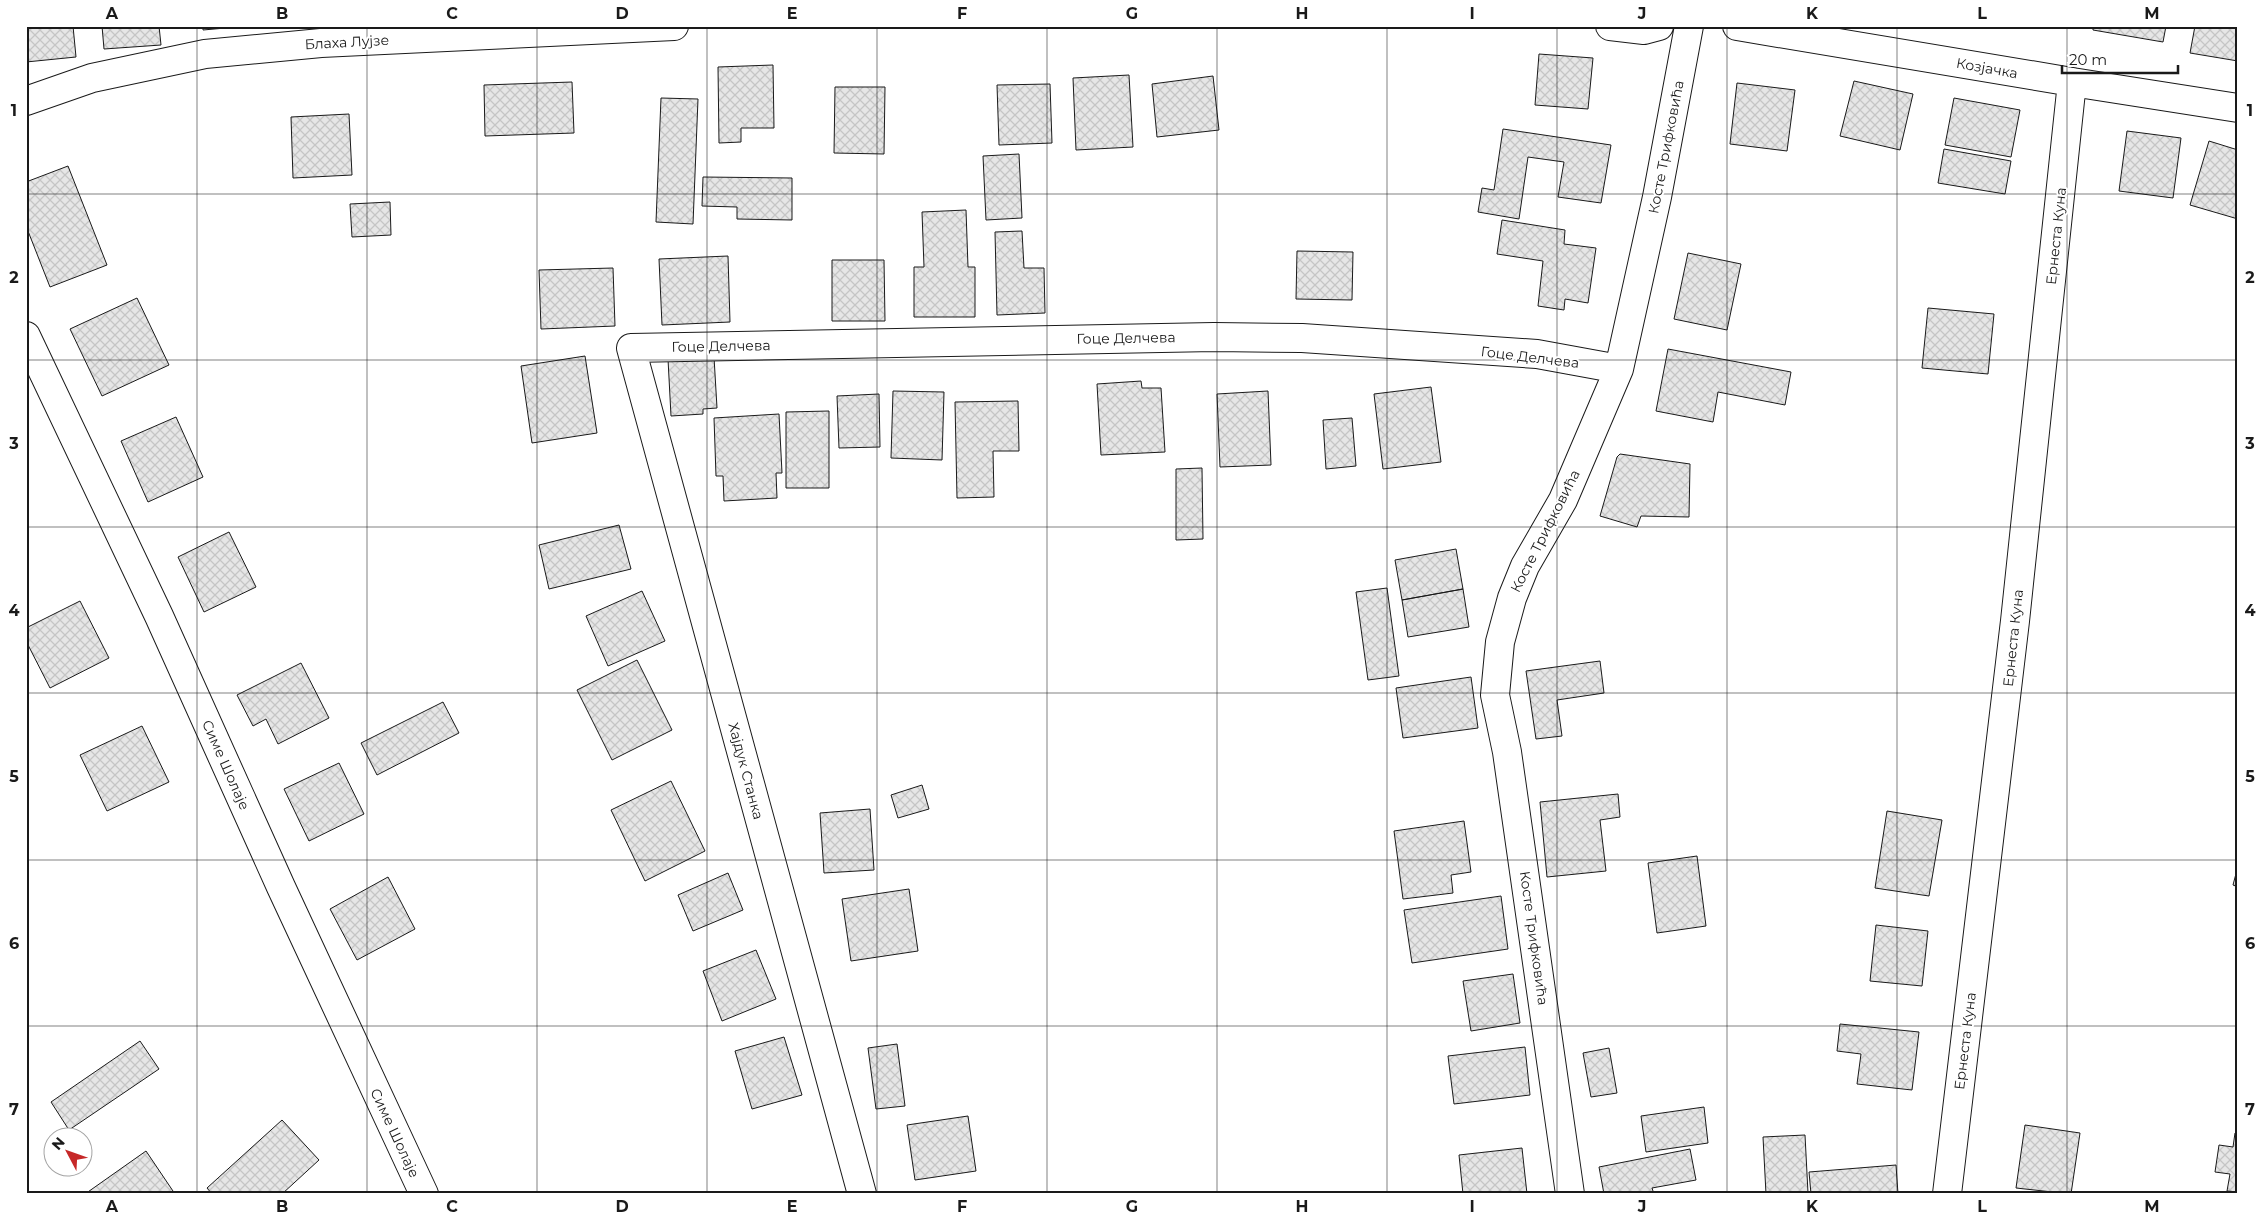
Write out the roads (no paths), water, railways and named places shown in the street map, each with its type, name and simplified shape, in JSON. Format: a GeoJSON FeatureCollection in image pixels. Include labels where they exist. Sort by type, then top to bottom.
{"type":"FeatureCollection","features":[{"type":"Feature","properties":{"kind":"street","name":"Блаха Лујзе"},"geometry":{"type":"LineString","coordinates":[[26,101],[92,78],[205,54],[321,43],[674,26]]}},
{"type":"Feature","properties":{"kind":"street"},"geometry":{"type":"LineString","coordinates":[[1610,26],[1644,30],[1658,26]]}},
{"type":"Feature","properties":{"kind":"street","name":"Косте Трифковића"},"geometry":{"type":"LineString","coordinates":[[1570,1194],[1509,761],[1495,695],[1500,642],[1512,598],[1525,566],[1563,500],[1619,369],[1657,196],[1689,26]]}},
{"type":"Feature","properties":{"kind":"street","name":"Козјачка"},"geometry":{"type":"LineString","coordinates":[[1738,26],[2238,108]]}},
{"type":"Feature","properties":{"kind":"street","name":"Ернеста Куна"},"geometry":{"type":"LineString","coordinates":[[1947,1194],[2015,621],[2072,82]]}},
{"type":"Feature","properties":{"kind":"street","name":"Симе Шолаје"},"geometry":{"type":"LineString","coordinates":[[26,336],[159,616],[285,896],[424,1194]]}},
{"type":"Feature","properties":{"kind":"street","name":"Гоце Делчева"},"geometry":{"type":"LineString","coordinates":[[631,348],[958,340],[1214,337],[1302,338],[1536,354],[1619,369]]}},
{"type":"Feature","properties":{"kind":"street","name":"Хајдук Станка"},"geometry":{"type":"LineString","coordinates":[[631,348],[862,1194]]}}]}
